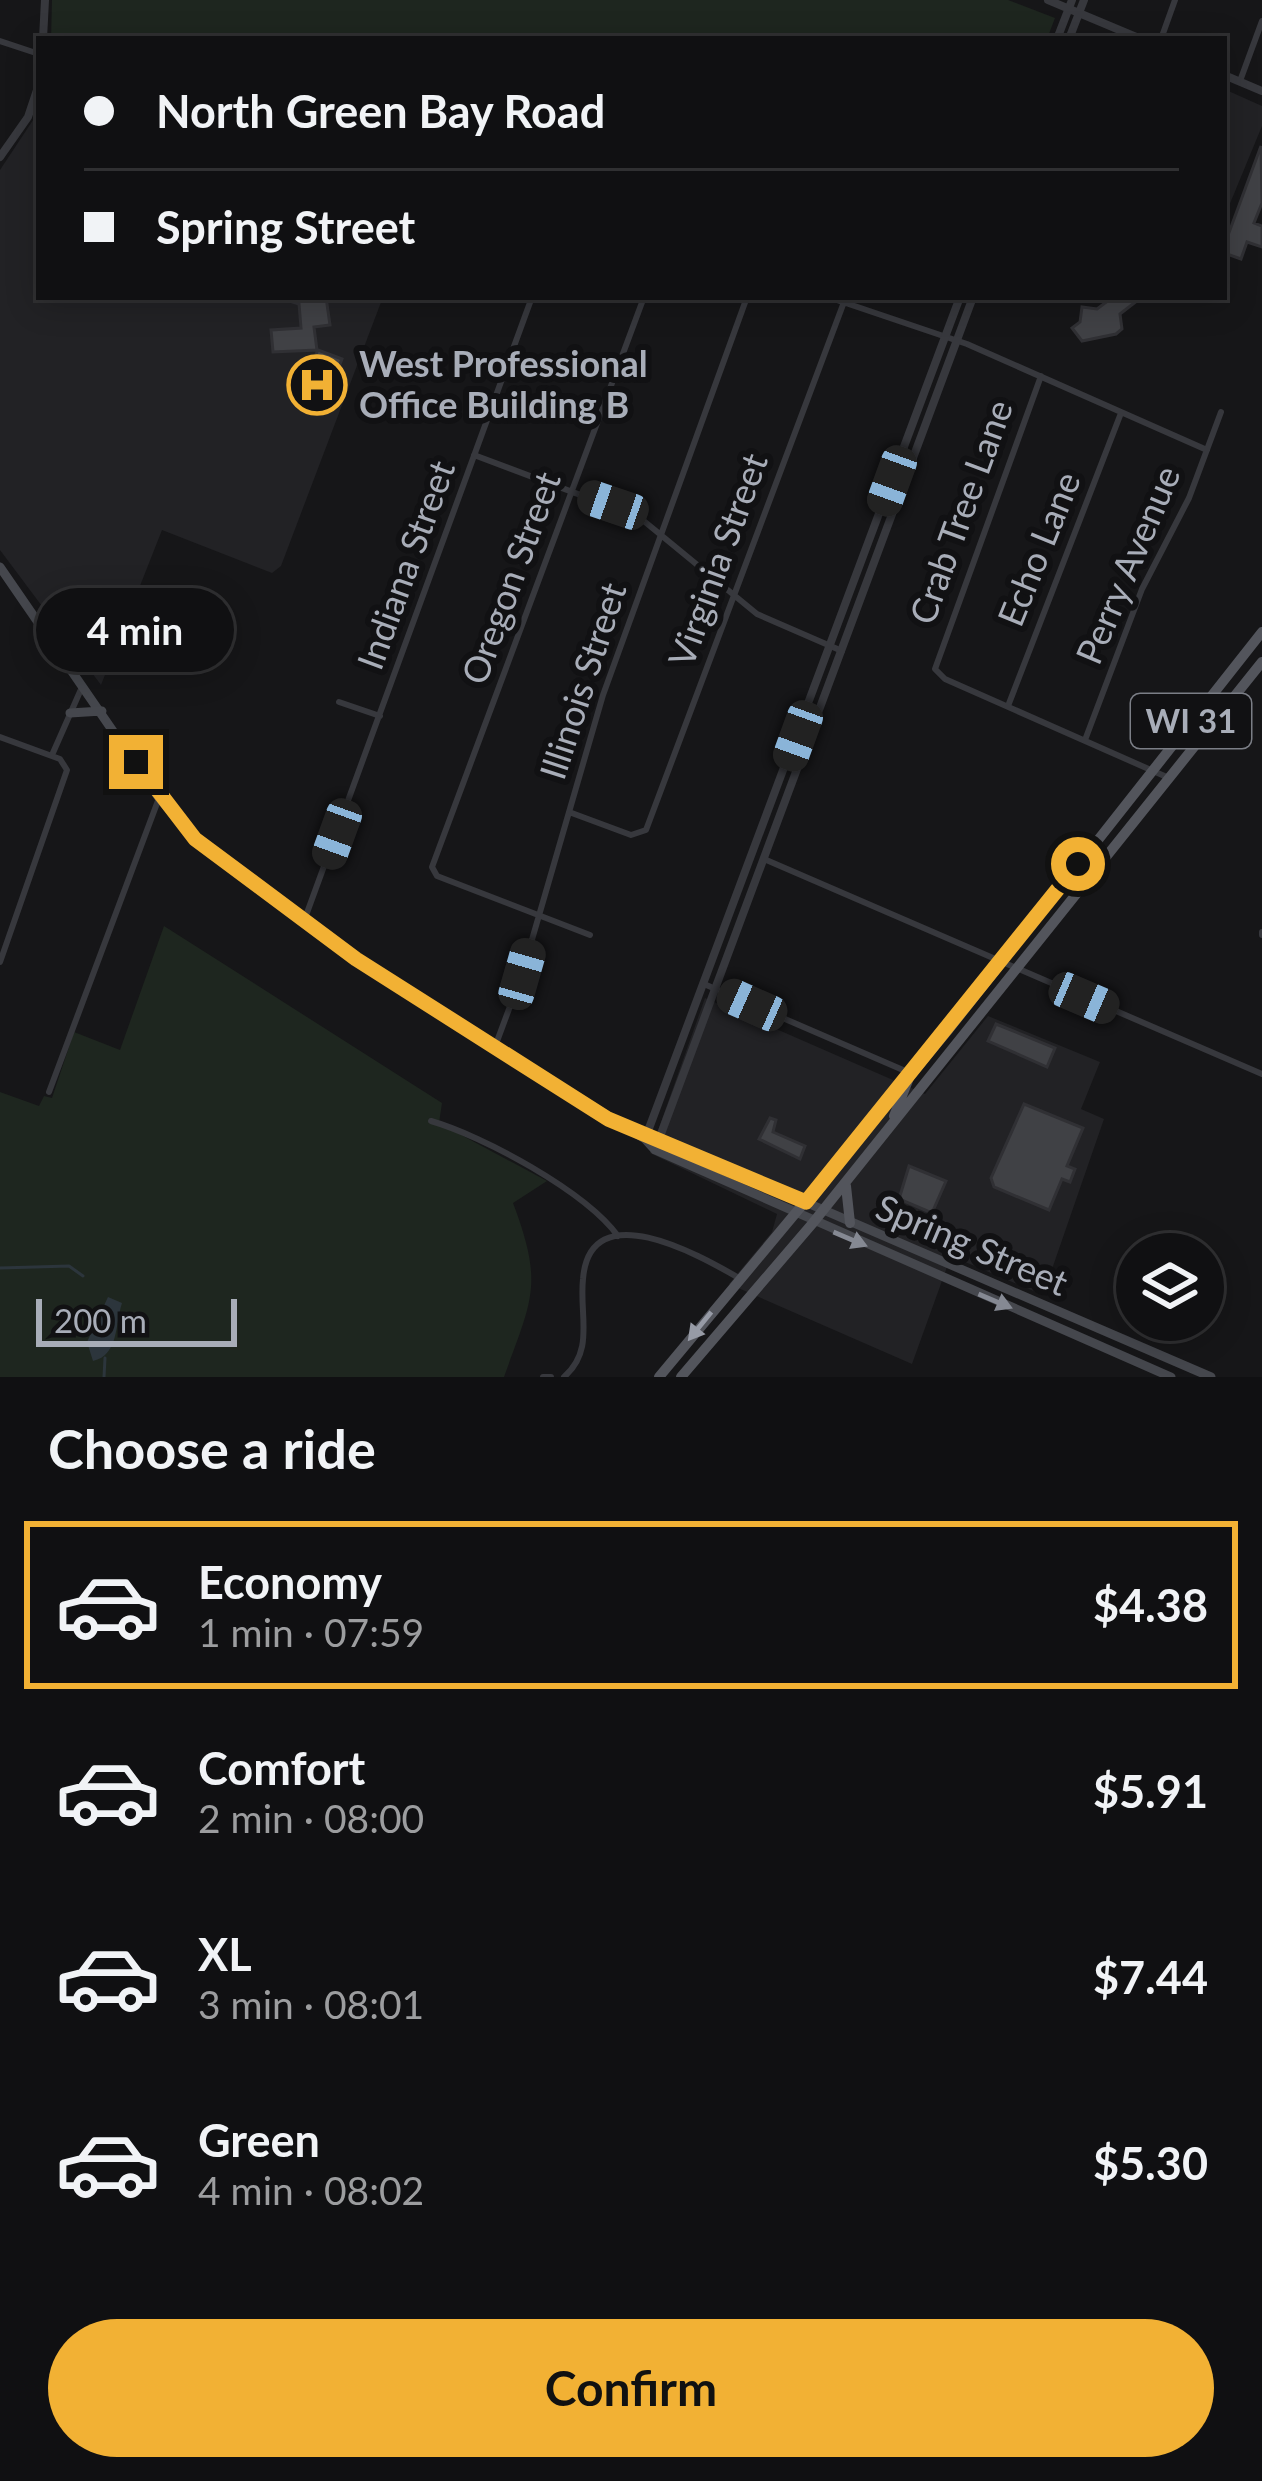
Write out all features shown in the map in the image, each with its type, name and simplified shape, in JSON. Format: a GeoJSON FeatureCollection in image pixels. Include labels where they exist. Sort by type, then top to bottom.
{"type":"FeatureCollection","features":[{"type":"Feature","properties":{"kind":"main road","name":"Spring Street"},"geometry":{"type":"LineString","coordinates":[[0,567],[159,798],[195,839],[304,921],[645,1139],[655,1150],[801,1206],[823,1210],[1211,1377]]}},
{"type":"Feature","properties":{"kind":"main road"},"geometry":{"type":"LineString","coordinates":[[30,607],[76,640],[88,637],[105,618]]}},
{"type":"Feature","properties":{"kind":"main road","name":"WI 31"},"geometry":{"type":"LineString","coordinates":[[659,1377],[949,1029],[1262,632]]}},
{"type":"Feature","properties":{"kind":"main road","name":"WI 31"},"geometry":{"type":"LineString","coordinates":[[681,1377],[812,1224],[1262,662]]}},
{"type":"Feature","properties":{"kind":"main road"},"geometry":{"type":"LineString","coordinates":[[70,713],[102,711]]}},
{"type":"Feature","properties":{"kind":"main road"},"geometry":{"type":"LineString","coordinates":[[929,1079],[949,1029]]}},
{"type":"Feature","properties":{"kind":"main road"},"geometry":{"type":"LineString","coordinates":[[891,1125],[910,1073]]}},
{"type":"Feature","properties":{"kind":"main road","name":"Spring Street"},"geometry":{"type":"LineString","coordinates":[[645,1139],[659,1138],[801,1206],[812,1224],[1171,1377]]}},
{"type":"Feature","properties":{"kind":"main road"},"geometry":{"type":"LineString","coordinates":[[849,1178],[843,1193],[850,1223]]}},
{"type":"Feature","properties":{"kind":"main road"},"geometry":{"type":"LineString","coordinates":[[1108,1349],[1114,1334]]}},
{"type":"Feature","properties":{"kind":"street"},"geometry":{"type":"LineString","coordinates":[[44,36],[45,0]]}},
{"type":"Feature","properties":{"kind":"street"},"geometry":{"type":"LineString","coordinates":[[1048,0],[1070,4],[1134,36]]}},
{"type":"Feature","properties":{"kind":"street"},"geometry":{"type":"LineString","coordinates":[[1071,36],[1084,0]]}},
{"type":"Feature","properties":{"kind":"street"},"geometry":{"type":"LineString","coordinates":[[1162,36],[1175,0]]}},
{"type":"Feature","properties":{"kind":"street"},"geometry":{"type":"LineString","coordinates":[[1058,36],[1070,4]]}},
{"type":"Feature","properties":{"kind":"street"},"geometry":{"type":"LineString","coordinates":[[1240,81],[1262,21]]}},
{"type":"Feature","properties":{"kind":"street"},"geometry":{"type":"LineString","coordinates":[[0,41],[36,53]]}},
{"type":"Feature","properties":{"kind":"street"},"geometry":{"type":"LineString","coordinates":[[1227,76],[1262,91]]}},
{"type":"Feature","properties":{"kind":"street"},"geometry":{"type":"LineString","coordinates":[[2,150],[28,117],[36,93]]}},
{"type":"Feature","properties":{"kind":"street","name":"Indiana Street"},"geometry":{"type":"LineString","coordinates":[[304,921],[531,300]]}},
{"type":"Feature","properties":{"kind":"street","name":"Oregon Street"},"geometry":{"type":"LineString","coordinates":[[539,915],[437,876],[433,864],[643,300]]}},
{"type":"Feature","properties":{"kind":"street","name":"Illinois Street"},"geometry":{"type":"LineString","coordinates":[[495,1046],[660,534],[746,300]]}},
{"type":"Feature","properties":{"kind":"street"},"geometry":{"type":"LineString","coordinates":[[838,300],[957,340],[1207,450]]}},
{"type":"Feature","properties":{"kind":"street"},"geometry":{"type":"LineString","coordinates":[[645,1139],[959,300]]}},
{"type":"Feature","properties":{"kind":"street"},"geometry":{"type":"LineString","coordinates":[[655,1150],[972,300]]}},
{"type":"Feature","properties":{"kind":"street","name":"Virginia Street"},"geometry":{"type":"LineString","coordinates":[[569,812],[640,835],[844,302]]}},
{"type":"Feature","properties":{"kind":"street","name":"Crab Tree Lane"},"geometry":{"type":"LineString","coordinates":[[1008,706],[945,680],[935,667],[1041,376]]}},
{"type":"Feature","properties":{"kind":"street","name":"Echo Lane"},"geometry":{"type":"LineString","coordinates":[[1008,706],[1121,412]]}},
{"type":"Feature","properties":{"kind":"street","name":"Perry Avenue"},"geometry":{"type":"LineString","coordinates":[[1085,740],[1142,589],[1189,498],[1221,412]]}},
{"type":"Feature","properties":{"kind":"street"},"geometry":{"type":"LineString","coordinates":[[904,449],[915,454]]}},
{"type":"Feature","properties":{"kind":"street"},"geometry":{"type":"LineString","coordinates":[[474,455],[626,511],[780,628],[843,652]]}},
{"type":"Feature","properties":{"kind":"street"},"geometry":{"type":"LineString","coordinates":[[869,542],[881,547]]}},
{"type":"Feature","properties":{"kind":"street"},"geometry":{"type":"LineString","coordinates":[[52,755],[84,683]]}},
{"type":"Feature","properties":{"kind":"street"},"geometry":{"type":"LineString","coordinates":[[339,702],[380,716]]}},
{"type":"Feature","properties":{"kind":"street"},"geometry":{"type":"LineString","coordinates":[[1008,706],[1169,778]]}},
{"type":"Feature","properties":{"kind":"street"},"geometry":{"type":"LineString","coordinates":[[806,712],[818,717]]}},
{"type":"Feature","properties":{"kind":"street"},"geometry":{"type":"LineString","coordinates":[[0,737],[52,755],[64,762],[66,774],[0,962]]}},
{"type":"Feature","properties":{"kind":"street"},"geometry":{"type":"LineString","coordinates":[[782,778],[793,783]]}},
{"type":"Feature","properties":{"kind":"street"},"geometry":{"type":"LineString","coordinates":[[49,1092],[159,798]]}},
{"type":"Feature","properties":{"kind":"street"},"geometry":{"type":"LineString","coordinates":[[752,855],[1262,1074]]}},
{"type":"Feature","properties":{"kind":"street"},"geometry":{"type":"LineString","coordinates":[[539,915],[590,935]]}},
{"type":"Feature","properties":{"kind":"street"},"geometry":{"type":"LineString","coordinates":[[704,984],[910,1073]]}},
{"type":"Feature","properties":{"kind":"street"},"geometry":{"type":"LineString","coordinates":[[675,1061],[687,1064]]}},
{"type":"Feature","properties":{"kind":"street"},"geometry":{"type":"LineString","coordinates":[[661,1097],[673,1102]]}},
{"type":"Feature","properties":{"kind":"street"},"geometry":{"type":"LineString","coordinates":[[430,1121],[512,1159],[592,1208],[618,1235],[670,1241],[739,1278]]}},
{"type":"Feature","properties":{"kind":"street"},"geometry":{"type":"LineString","coordinates":[[564,1377],[583,1349],[586,1265],[618,1235]]}},
{"type":"Feature","properties":{"kind":"shaded area"},"geometry":{"type":"Polygon","coordinates":[[[52,0],[1008,0],[1055,18],[1048,36],[51,36],[52,0]]]}},
{"type":"Feature","properties":{"kind":"shaded area"},"geometry":{"type":"Polygon","coordinates":[[[1227,90],[1262,106],[1262,126],[1227,211],[1227,90]]]}},
{"type":"Feature","properties":{"kind":"shaded area"},"geometry":{"type":"Polygon","coordinates":[[[36,116],[36,300],[382,300],[281,566],[272,573],[162,530],[101,685],[0,550],[0,170],[36,116]]]}},
{"type":"Feature","properties":{"kind":"shaded area"},"geometry":{"type":"Polygon","coordinates":[[[164,926],[442,1103],[439,1123],[547,1181],[513,1203],[529,1254],[531,1292],[504,1377],[0,1377],[0,1092],[39,1106],[44,1096],[52,1098],[74,1032],[120,1050],[164,926]]]}},
{"type":"Feature","properties":{"kind":"shaded area"},"geometry":{"type":"Polygon","coordinates":[[[705,998],[925,1094],[988,1016],[1100,1062],[1081,1109],[1104,1119],[1043,1295],[951,1256],[912,1364],[729,1284],[772,1232],[777,1214],[650,1153],[705,998]]]}},
{"type":"Feature","properties":{"kind":"shaded area"},"geometry":{"type":"Polygon","coordinates":[[[108,1297],[122,1303],[115,1338],[108,1352],[93,1361],[87,1342],[108,1297]]]}},
{"type":"Feature","properties":{"kind":"building"},"geometry":{"type":"Polygon","coordinates":[[[1261,146],[1262,203],[1254,223],[1262,226],[1262,247],[1247,242],[1241,259],[1227,254],[1227,238],[1261,146]]]}},
{"type":"Feature","properties":{"kind":"building"},"geometry":{"type":"Polygon","coordinates":[[[286,300],[326,300],[330,325],[314,327],[317,350],[273,352],[271,330],[301,328],[299,304],[286,300]]]}},
{"type":"Feature","properties":{"kind":"building"},"geometry":{"type":"Polygon","coordinates":[[[1109,300],[1138,300],[1120,314],[1122,329],[1116,334],[1082,341],[1072,328],[1080,322],[1082,307],[1097,309],[1109,300]]]}},
{"type":"Feature","properties":{"kind":"building","name":"West Professional Office Building B"},"geometry":{"type":"Polygon","coordinates":[[[318,350],[342,359],[325,405],[298,395],[318,350]]]}},
{"type":"Feature","properties":{"kind":"building"},"geometry":{"type":"Polygon","coordinates":[[[996,1024],[1055,1048],[1047,1067],[988,1041],[996,1024]]]}},
{"type":"Feature","properties":{"kind":"building"},"geometry":{"type":"Polygon","coordinates":[[[1024,1104],[1083,1128],[1067,1166],[1075,1169],[1070,1182],[1062,1179],[1049,1210],[994,1187],[991,1178],[1024,1104]]]}},
{"type":"Feature","properties":{"kind":"building"},"geometry":{"type":"Polygon","coordinates":[[[770,1118],[776,1120],[773,1132],[805,1146],[800,1159],[759,1139],[770,1118]]]}},
{"type":"Feature","properties":{"kind":"building"},"geometry":{"type":"Polygon","coordinates":[[[909,1166],[946,1181],[932,1213],[899,1199],[909,1166]]]}},
{"type":"Feature","properties":{"kind":"waterway"},"geometry":{"type":"LineString","coordinates":[[0,1268],[69,1266],[83,1276]]}},
{"type":"Feature","properties":{"kind":"waterway"},"geometry":{"type":"LineString","coordinates":[[104,1377],[105,1358]]}},
{"type":"Feature","properties":{"kind":"place","name":"West Professional Office Building B"},"geometry":{"type":"Point","coordinates":[317,385]}},
{"type":"Feature","properties":{"kind":"route"},"geometry":{"type":"LineString","coordinates":[[136,762],[169,811],[195,839],[356,959],[645,1139],[659,1138],[806,1202],[1078,864]]}}]}
